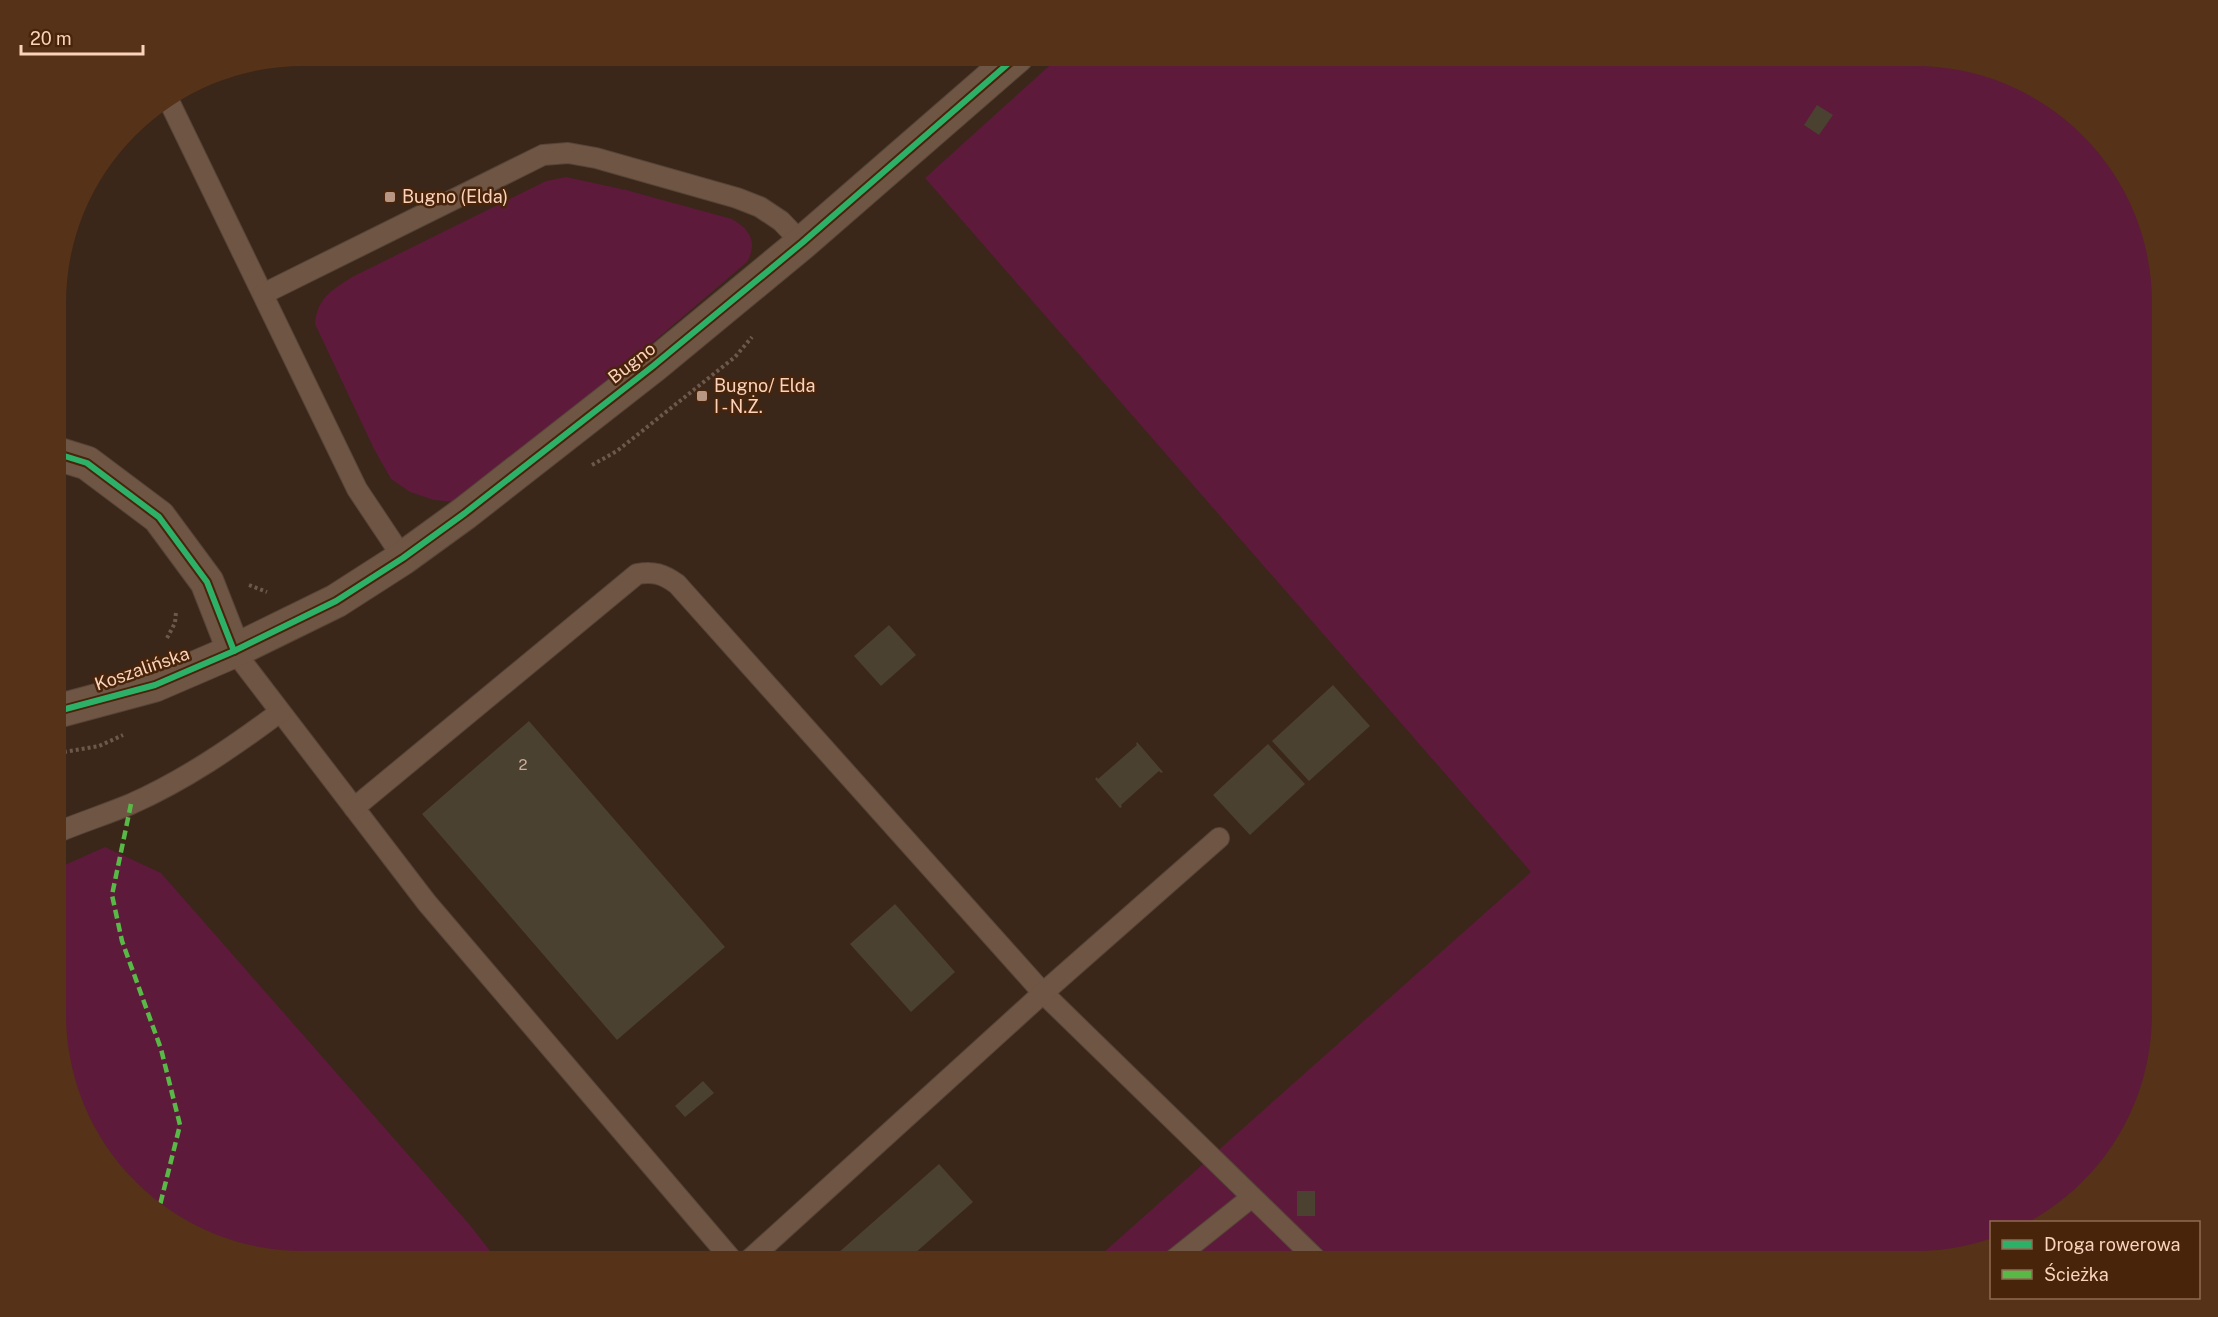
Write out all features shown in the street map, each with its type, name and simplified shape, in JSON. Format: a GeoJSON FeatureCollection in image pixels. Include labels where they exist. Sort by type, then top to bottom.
{"type":"FeatureCollection","features":[{"type":"Feature","properties":{"kind":"street","name":"Bugno"},"geometry":{"type":"LineString","coordinates":[[234,651],[336,601],[403,558],[465,513],[653,366],[802,243],[1006,66]]}},
{"type":"Feature","properties":{"kind":"street"},"geometry":{"type":"LineString","coordinates":[[66,456],[87,463],[159,517],[207,582],[234,651]]}},
{"type":"Feature","properties":{"kind":"street","name":"Koszalińska"},"geometry":{"type":"LineString","coordinates":[[66,709],[155,685],[234,651]]}},
{"type":"Feature","properties":{"kind":"lane"},"geometry":{"type":"LineString","coordinates":[[171,106],[357,489],[403,558]]}},
{"type":"Feature","properties":{"kind":"lane"},"geometry":{"type":"LineString","coordinates":[[263,294],[543,155],[568,153],[596,158],[737,198],[760,207],[781,221],[802,243]]}},
{"type":"Feature","properties":{"kind":"lane"},"geometry":{"type":"LineString","coordinates":[[354,808],[637,574],[650,571],[664,575],[677,584],[1043,993],[1308,1251]]}},
{"type":"Feature","properties":{"kind":"lane"},"geometry":{"type":"LineString","coordinates":[[234,651],[427,903],[724,1251]]}},
{"type":"Feature","properties":{"kind":"lane"},"geometry":{"type":"LineString","coordinates":[[66,829],[131,804],[192,772],[228,751],[280,712]]}},
{"type":"Feature","properties":{"kind":"lane"},"geometry":{"type":"LineString","coordinates":[[759,1251],[1043,993],[1220,838]]}},
{"type":"Feature","properties":{"kind":"lane"},"geometry":{"type":"LineString","coordinates":[[1184,1251],[1252,1197]]}},
{"type":"Feature","properties":{"kind":"shaded area"},"geometry":{"type":"Polygon","coordinates":[[[1049,66],[1915,66],[1946,68],[1976,74],[2020,90],[2047,106],[2083,135],[2112,171],[2128,198],[2144,242],[2150,272],[2152,303],[2152,1014],[2150,1045],[2144,1075],[2134,1105],[2112,1146],[2083,1182],[2047,1211],[2030,1221],[1990,1221],[1990,1238],[1946,1249],[1915,1251],[1105,1251],[1531,872],[925,178],[1049,66]]]}},
{"type":"Feature","properties":{"kind":"shaded area"},"geometry":{"type":"Polygon","coordinates":[[[566,177],[626,190],[732,219],[748,232],[750,237],[752,249],[747,262],[499,474],[455,502],[434,500],[410,492],[391,479],[374,449],[315,324],[322,301],[352,277],[546,181],[566,177]]]}},
{"type":"Feature","properties":{"kind":"shaded area"},"geometry":{"type":"Polygon","coordinates":[[[105,847],[161,873],[490,1251],[272,1249],[242,1243],[198,1227],[171,1211],[135,1182],[106,1146],[90,1119],[74,1075],[68,1045],[66,1014],[66,864],[105,847]]]}},
{"type":"Feature","properties":{"kind":"building"},"geometry":{"type":"Polygon","coordinates":[[[1817,105],[1833,115],[1819,135],[1804,125],[1817,105]]]}},
{"type":"Feature","properties":{"kind":"building"},"geometry":{"type":"Polygon","coordinates":[[[889,625],[916,655],[881,686],[854,656],[889,625]]]}},
{"type":"Feature","properties":{"kind":"building"},"geometry":{"type":"Polygon","coordinates":[[[1333,685],[1370,726],[1309,781],[1272,741],[1333,685]]]}},
{"type":"Feature","properties":{"kind":"building"},"geometry":{"type":"Polygon","coordinates":[[[529,721],[725,947],[617,1040],[422,814],[529,721]]]}},
{"type":"Feature","properties":{"kind":"building"},"geometry":{"type":"Polygon","coordinates":[[[1137,742],[1163,772],[1159,771],[1120,808],[1095,779],[1097,777],[1098,779],[1137,745],[1137,742]]]}},
{"type":"Feature","properties":{"kind":"building"},"geometry":{"type":"Polygon","coordinates":[[[1268,744],[1305,784],[1250,835],[1213,795],[1268,744]]]}},
{"type":"Feature","properties":{"kind":"building"},"geometry":{"type":"Polygon","coordinates":[[[895,904],[955,972],[911,1012],[850,944],[895,904]]]}},
{"type":"Feature","properties":{"kind":"building"},"geometry":{"type":"Polygon","coordinates":[[[703,1081],[714,1093],[685,1117],[675,1106],[703,1081]]]}},
{"type":"Feature","properties":{"kind":"building"},"geometry":{"type":"Polygon","coordinates":[[[939,1164],[973,1202],[917,1251],[840,1251],[939,1164]]]}},
{"type":"Feature","properties":{"kind":"building"},"geometry":{"type":"Polygon","coordinates":[[[1297,1191],[1315,1191],[1315,1216],[1297,1216],[1297,1191]]]}},
{"type":"Feature","properties":{"kind":"marked path"},"geometry":{"type":"LineString","coordinates":[[131,804],[112,895],[122,941],[161,1049],[180,1125],[160,1203]]}},
{"type":"Feature","properties":{"kind":"cycle path"},"geometry":{"type":"LineString","coordinates":[[66,709],[155,685],[234,651],[336,601],[403,558],[465,513],[653,366],[802,243],[1006,66]]}},
{"type":"Feature","properties":{"kind":"cycle path"},"geometry":{"type":"LineString","coordinates":[[66,456],[87,463],[159,517],[207,582],[234,651]]}},
{"type":"Feature","properties":{"kind":"place","name":"Bugno (Elda)"},"geometry":{"type":"Point","coordinates":[390,197]}},
{"type":"Feature","properties":{"kind":"place","name":"Bugno/ Elda I - N.Ż."},"geometry":{"type":"Point","coordinates":[702,396]}}]}
